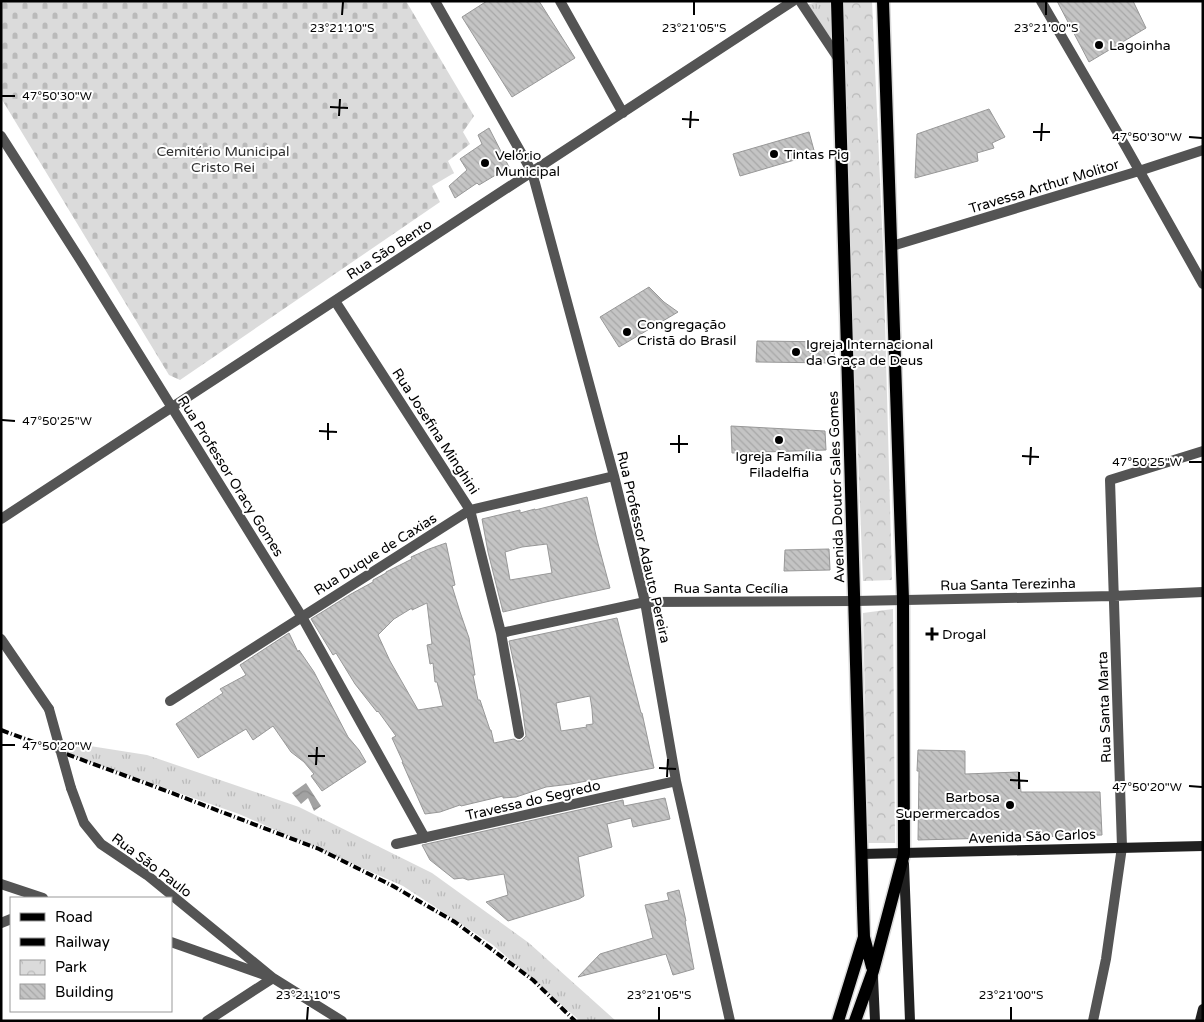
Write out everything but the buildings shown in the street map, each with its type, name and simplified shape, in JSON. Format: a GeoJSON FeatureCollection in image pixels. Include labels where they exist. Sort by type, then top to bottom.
{"type":"FeatureCollection","features":[{"type":"Feature","properties":{"kind":"main road","name":"Avenida Doutor Sales Gomes"},"geometry":{"type":"LineString","coordinates":[[837,1],[864,937],[872,970],[875,1021]]}},
{"type":"Feature","properties":{"kind":"main road","name":"Avenida Doutor Sales Gomes"},"geometry":{"type":"LineString","coordinates":[[883,1],[904,600],[904,854],[910,1021]]}},
{"type":"Feature","properties":{"kind":"main road","name":"Avenida São Carlos"},"geometry":{"type":"LineString","coordinates":[[861,854],[1203,846]]}},
{"type":"Feature","properties":{"kind":"main road","name":"Avenida Doutor Sales Gomes"},"geometry":{"type":"LineString","coordinates":[[872,970],[904,854]]}},
{"type":"Feature","properties":{"kind":"main road"},"geometry":{"type":"LineString","coordinates":[[838,1021],[864,937]]}},
{"type":"Feature","properties":{"kind":"main road"},"geometry":{"type":"LineString","coordinates":[[855,1021],[872,970]]}},
{"type":"Feature","properties":{"kind":"main road"},"geometry":{"type":"LineString","coordinates":[[1200,1021],[1203,1009]]}},
{"type":"Feature","properties":{"kind":"street","name":"Rua Professor Adauto Pereira"},"geometry":{"type":"LineString","coordinates":[[436,1],[532,172],[614,476],[645,602],[676,781],[730,1021]]}},
{"type":"Feature","properties":{"kind":"street"},"geometry":{"type":"LineString","coordinates":[[560,1],[623,113]]}},
{"type":"Feature","properties":{"kind":"street","name":"Rua São Bento"},"geometry":{"type":"LineString","coordinates":[[1,519],[793,1]]}},
{"type":"Feature","properties":{"kind":"street"},"geometry":{"type":"LineString","coordinates":[[800,1],[838,58]]}},
{"type":"Feature","properties":{"kind":"street"},"geometry":{"type":"LineString","coordinates":[[1042,1],[1203,284]]}},
{"type":"Feature","properties":{"kind":"street","name":"Rua Professor Oracy Gomes"},"geometry":{"type":"LineString","coordinates":[[1,136],[81,260],[302,617],[425,838]]}},
{"type":"Feature","properties":{"kind":"street","name":"Travessa Arthur Molitor"},"geometry":{"type":"LineString","coordinates":[[892,246],[1203,150]]}},
{"type":"Feature","properties":{"kind":"street","name":"Rua Josefina Minghini"},"geometry":{"type":"LineString","coordinates":[[335,301],[470,510],[501,633],[519,734]]}},
{"type":"Feature","properties":{"kind":"street","name":"Rua Santa Marta"},"geometry":{"type":"LineString","coordinates":[[1093,1021],[1106,960],[1122,847],[1110,480],[1203,451]]}},
{"type":"Feature","properties":{"kind":"street","name":"Rua Duque de Caxias"},"geometry":{"type":"LineString","coordinates":[[170,701],[470,510],[614,476]]}},
{"type":"Feature","properties":{"kind":"street"},"geometry":{"type":"LineString","coordinates":[[1114,596],[1203,592]]}},
{"type":"Feature","properties":{"kind":"street","name":"Rua Santa Terezinha"},"geometry":{"type":"LineString","coordinates":[[904,600],[1114,596]]}},
{"type":"Feature","properties":{"kind":"street","name":"Rua Santa Cecília"},"geometry":{"type":"LineString","coordinates":[[501,633],[645,602],[904,600]]}},
{"type":"Feature","properties":{"kind":"street","name":"Rua São Paulo"},"geometry":{"type":"LineString","coordinates":[[1,639],[48,709],[71,788],[84,823],[101,844],[146,875],[272,978]]}},
{"type":"Feature","properties":{"kind":"street","name":"Travessa do Segredo"},"geometry":{"type":"LineString","coordinates":[[396,844],[676,781]]}},
{"type":"Feature","properties":{"kind":"street"},"geometry":{"type":"LineString","coordinates":[[1,884],[40,897]]}},
{"type":"Feature","properties":{"kind":"street"},"geometry":{"type":"LineString","coordinates":[[172,942],[272,978],[342,1021]]}},
{"type":"Feature","properties":{"kind":"street"},"geometry":{"type":"LineString","coordinates":[[207,1021],[272,978]]}},
{"type":"Feature","properties":{"kind":"green space","name":"Cemitério Municipal Cristo Rei"},"geometry":{"type":"Polygon","coordinates":[[[1,1],[406,1],[474,116],[463,132],[470,144],[448,161],[454,173],[432,186],[440,202],[180,380],[169,375],[1,98],[1,1]]]}},
{"type":"Feature","properties":{"kind":"green space"},"geometry":{"type":"Polygon","coordinates":[[[821,1],[832,1],[834,42],[806,5],[821,1]]]}},
{"type":"Feature","properties":{"kind":"green space"},"geometry":{"type":"Polygon","coordinates":[[[848,1],[872,1],[883,247],[892,580],[863,581],[842,55],[843,3],[848,1]]]}},
{"type":"Feature","properties":{"kind":"green space"},"geometry":{"type":"Polygon","coordinates":[[[893,609],[895,843],[868,843],[863,613],[893,609]]]}},
{"type":"Feature","properties":{"kind":"green space"},"geometry":{"type":"Polygon","coordinates":[[[71,743],[147,755],[299,807],[432,873],[529,943],[616,1021],[580,1021],[493,945],[403,886],[239,814],[64,753],[71,743]]]}},
{"type":"Feature","properties":{"kind":"water"},"geometry":{"type":"Polygon","coordinates":[[[306,783],[321,806],[314,811],[308,798],[301,804],[292,793],[306,783]]]}},
{"type":"Feature","properties":{"kind":"railway"},"geometry":{"type":"LineString","coordinates":[[1,730],[319,849],[393,886],[455,922],[533,980],[575,1021]]}},
{"type":"Feature","properties":{"kind":"place","name":"Lagoinha"},"geometry":{"type":"Point","coordinates":[1099,45]}},
{"type":"Feature","properties":{"kind":"place","name":"Tintas Pig"},"geometry":{"type":"Point","coordinates":[774,154]}},
{"type":"Feature","properties":{"kind":"place","name":"Velório Municipal"},"geometry":{"type":"Point","coordinates":[485,163]}},
{"type":"Feature","properties":{"kind":"place","name":"Congregação Cristã do Brasil"},"geometry":{"type":"Point","coordinates":[627,332]}},
{"type":"Feature","properties":{"kind":"place","name":"Igreja Internacional da Graça de Deus"},"geometry":{"type":"Point","coordinates":[796,352]}},
{"type":"Feature","properties":{"kind":"place","name":"Igreja Família Filadelfia"},"geometry":{"type":"Point","coordinates":[779,440]}},
{"type":"Feature","properties":{"kind":"place","name":"Drogal"},"geometry":{"type":"Point","coordinates":[932,634]}},
{"type":"Feature","properties":{"kind":"place","name":"Barbosa Supermercados"},"geometry":{"type":"Point","coordinates":[1010,805]}}]}
